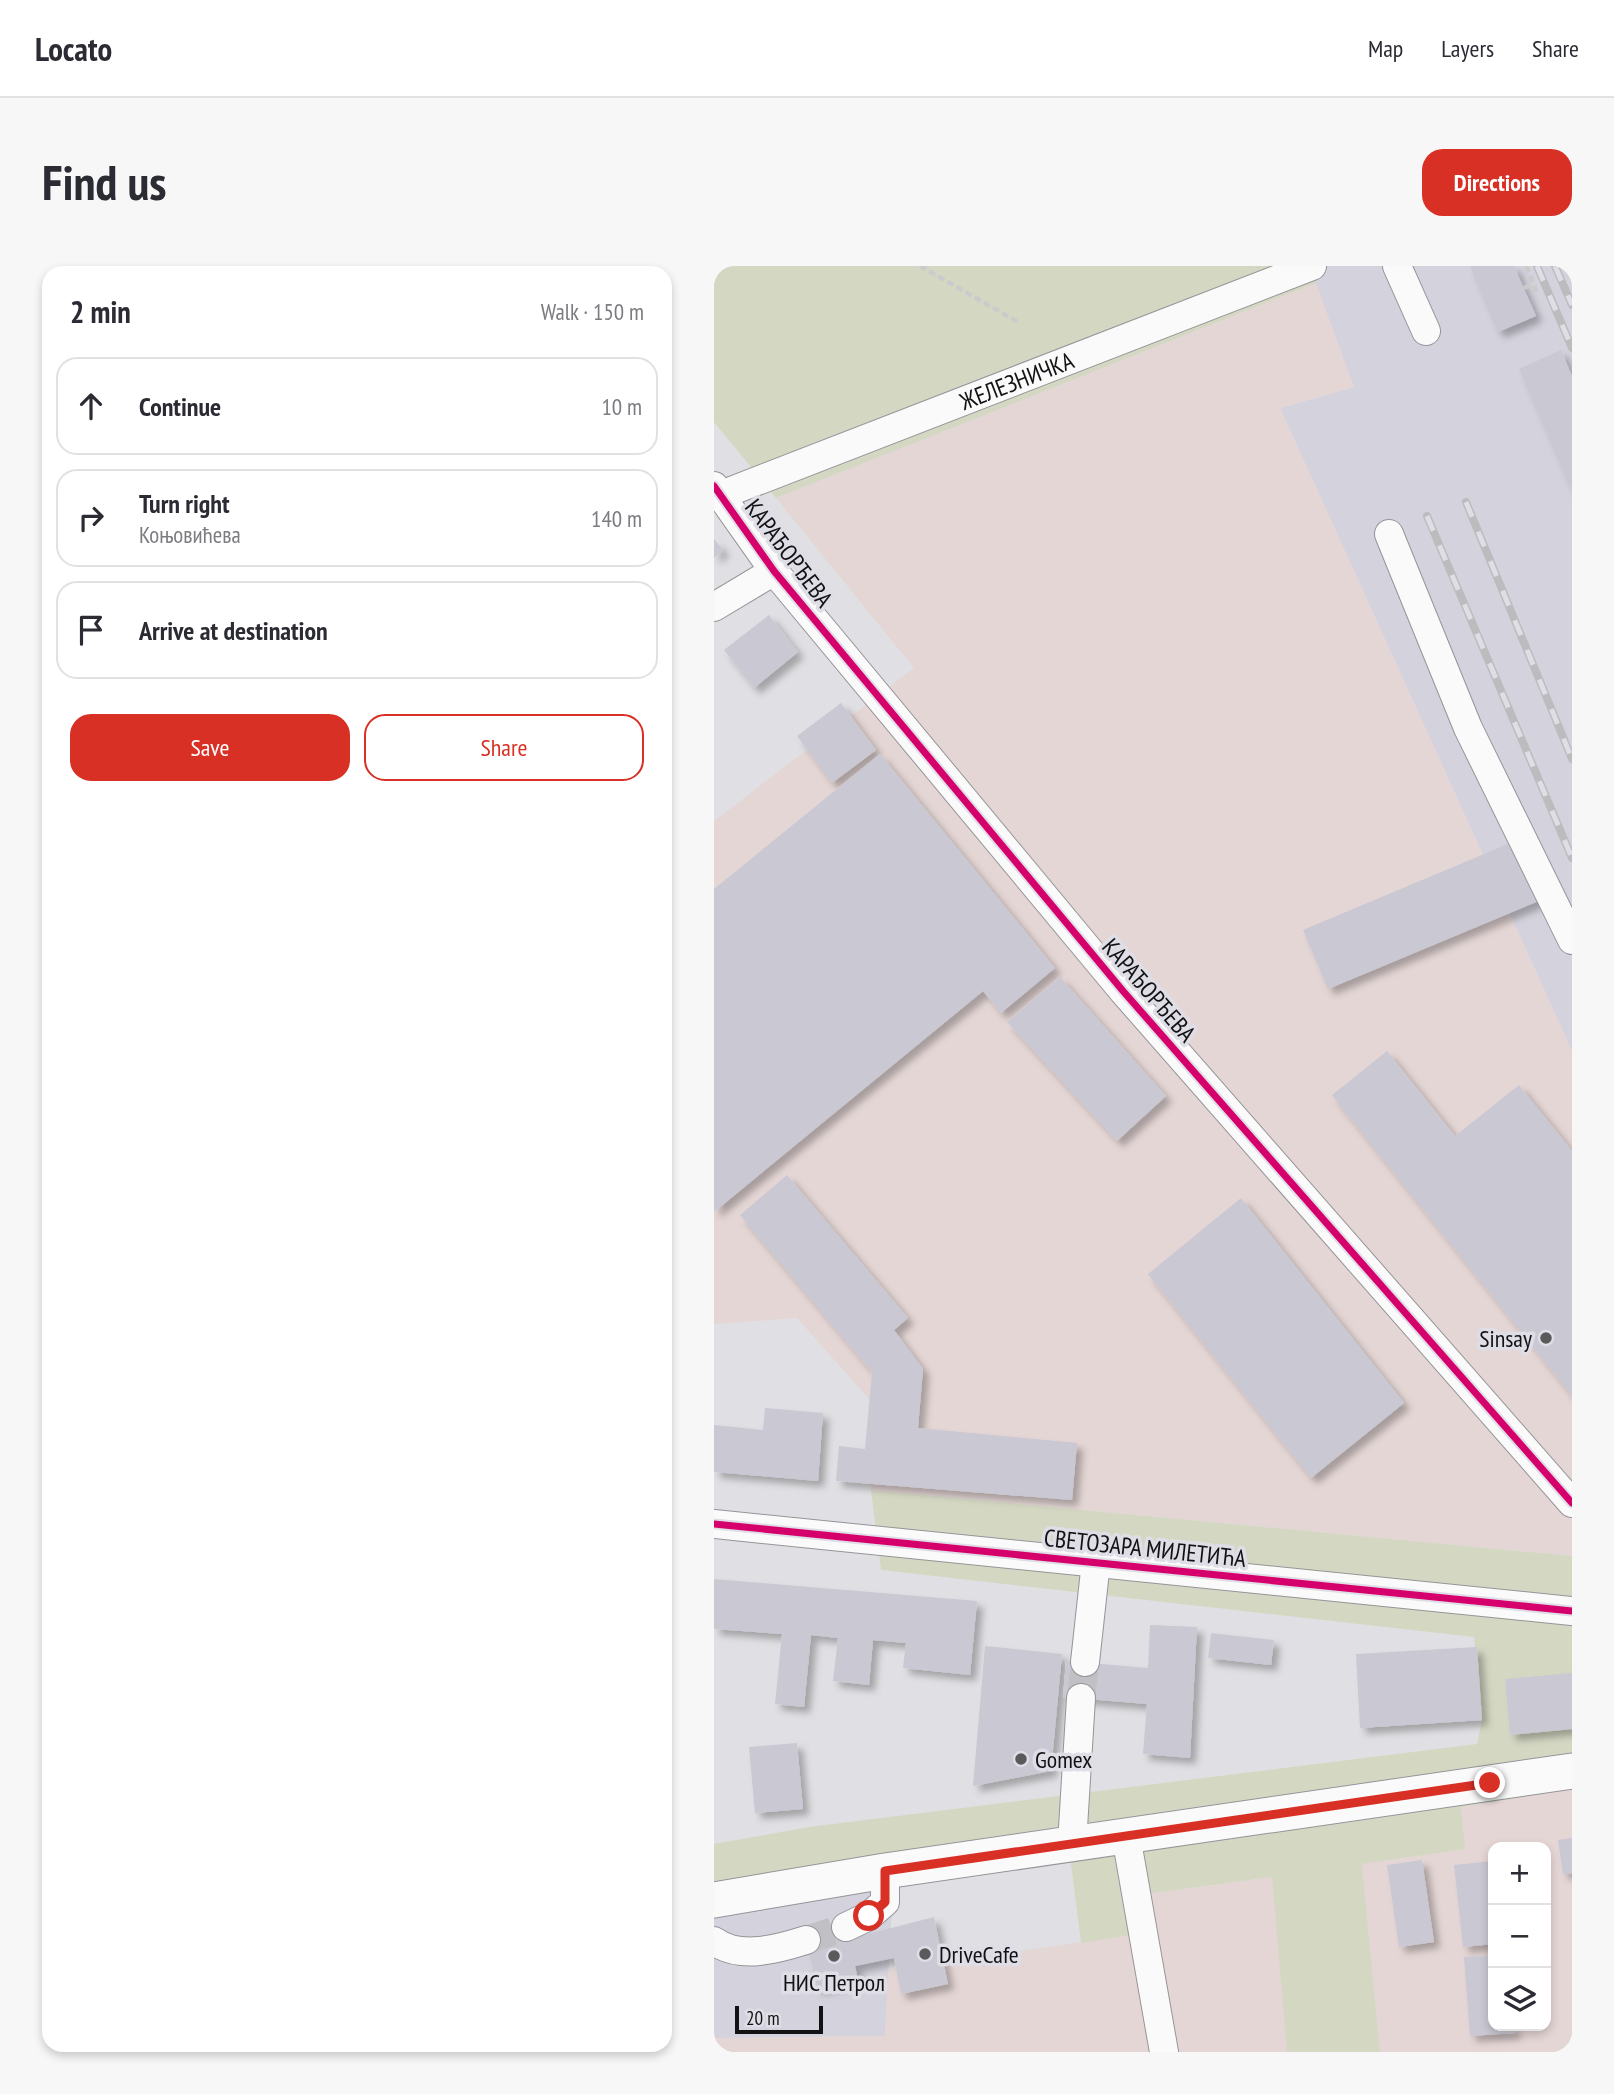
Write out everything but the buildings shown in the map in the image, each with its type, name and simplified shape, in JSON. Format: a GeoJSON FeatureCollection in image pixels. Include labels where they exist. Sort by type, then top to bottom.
{"type":"FeatureCollection","features":[{"type":"Feature","properties":{"kind":"main road"},"geometry":{"type":"LineString","coordinates":[[714,1900],[885,1871],[1572,1771]]}},
{"type":"Feature","properties":{"kind":"street","name":"ЖЕЛЕЗНИЧКА"},"geometry":{"type":"LineString","coordinates":[[718,491],[1312,266]]}},
{"type":"Feature","properties":{"kind":"street"},"geometry":{"type":"LineString","coordinates":[[1397,266],[1426,331]]}},
{"type":"Feature","properties":{"kind":"street","name":"КАРАЂОРЂЕВА"},"geometry":{"type":"LineString","coordinates":[[718,491],[774,571],[1124,991],[1572,1503]]}},
{"type":"Feature","properties":{"kind":"street"},"geometry":{"type":"LineString","coordinates":[[1389,534],[1468,728],[1572,940]]}},
{"type":"Feature","properties":{"kind":"street"},"geometry":{"type":"LineString","coordinates":[[714,607],[774,571]]}},
{"type":"Feature","properties":{"kind":"street","name":"СВЕТОЗАРА МИЛЕТИЋА"},"geometry":{"type":"LineString","coordinates":[[714,1524],[1572,1611]]}},
{"type":"Feature","properties":{"kind":"street"},"geometry":{"type":"LineString","coordinates":[[1085,1662],[1096,1562]]}},
{"type":"Feature","properties":{"kind":"street"},"geometry":{"type":"LineString","coordinates":[[1072,1844],[1081,1698]]}},
{"type":"Feature","properties":{"kind":"street"},"geometry":{"type":"LineString","coordinates":[[1126,1836],[1164,2052]]}},
{"type":"Feature","properties":{"kind":"street"},"geometry":{"type":"LineString","coordinates":[[846,1927],[869,1916],[885,1902],[885,1871]]}},
{"type":"Feature","properties":{"kind":"street"},"geometry":{"type":"LineString","coordinates":[[714,1941],[723,1948],[760,1951],[806,1940]]}},
{"type":"Feature","properties":{"kind":"path"},"geometry":{"type":"LineString","coordinates":[[920,266],[1018,322]]}},
{"type":"Feature","properties":{"kind":"path"},"geometry":{"type":"LineString","coordinates":[[1526,266],[1538,295]]}},
{"type":"Feature","properties":{"kind":"path"},"geometry":{"type":"LineString","coordinates":[[1524,288],[1533,284]]}},
{"type":"Feature","properties":{"kind":"shaded area"},"geometry":{"type":"Polygon","coordinates":[[[1305,266],[1572,266],[1572,1051],[1280,408],[1354,387],[1305,266]]]}},
{"type":"Feature","properties":{"kind":"shaded area"},"geometry":{"type":"Polygon","coordinates":[[[1316,283],[1354,387],[1280,408],[1572,1051],[1572,1556],[871,1490],[871,1401],[797,1318],[714,1324],[714,821],[914,668],[776,498],[1316,283]]]}},
{"type":"Feature","properties":{"kind":"shaded area"},"geometry":{"type":"Polygon","coordinates":[[[1572,1789],[1572,2052],[1380,2052],[1362,1864],[1464,1849],[1461,1807],[1572,1789]]]}},
{"type":"Feature","properties":{"kind":"shaded area"},"geometry":{"type":"Polygon","coordinates":[[[1273,1877],[1287,2052],[714,2052],[714,2038],[885,2036],[888,1970],[1131,1935],[1124,1897],[1273,1877]]]}},
{"type":"Feature","properties":{"kind":"shaded area"},"geometry":{"type":"Polygon","coordinates":[[[893,1887],[885,2036],[714,2038],[714,1917],[893,1887]]]}},
{"type":"Feature","properties":{"kind":"green space"},"geometry":{"type":"Polygon","coordinates":[[[714,266],[1305,266],[1316,283],[776,498],[714,422],[714,266]]]}},
{"type":"Feature","properties":{"kind":"green space"},"geometry":{"type":"Polygon","coordinates":[[[871,1490],[1572,1556],[1572,1789],[1461,1807],[1465,1849],[1362,1864],[1380,2052],[1287,2052],[1272,1877],[1124,1897],[1132,1935],[1081,1943],[1070,1856],[714,1917],[714,1844],[809,1827],[1477,1744],[1482,1720],[1474,1637],[881,1570],[871,1490]]]}},
{"type":"Feature","properties":{"kind":"tunnel"},"geometry":{"type":"LineString","coordinates":[[1081,1698],[1085,1662]]}},
{"type":"Feature","properties":{"kind":"tunnel"},"geometry":{"type":"LineString","coordinates":[[806,1940],[846,1927]]}},
{"type":"Feature","properties":{"kind":"railway"},"geometry":{"type":"LineString","coordinates":[[1537,266],[1572,348]]}},
{"type":"Feature","properties":{"kind":"railway"},"geometry":{"type":"LineString","coordinates":[[1555,266],[1572,305]]}},
{"type":"Feature","properties":{"kind":"railway"},"geometry":{"type":"LineString","coordinates":[[1466,502],[1572,759]]}},
{"type":"Feature","properties":{"kind":"railway"},"geometry":{"type":"LineString","coordinates":[[1427,516],[1572,858]]}},
{"type":"Feature","properties":{"kind":"cycle path"},"geometry":{"type":"LineString","coordinates":[[714,486],[774,571],[1123,991],[1572,1503]]}},
{"type":"Feature","properties":{"kind":"cycle path"},"geometry":{"type":"LineString","coordinates":[[714,1524],[1572,1611]]}},
{"type":"Feature","properties":{"kind":"place","name":"Sinsay"},"geometry":{"type":"Point","coordinates":[1546,1338]}},
{"type":"Feature","properties":{"kind":"place","name":"Gomex"},"geometry":{"type":"Point","coordinates":[1021,1759]}},
{"type":"Feature","properties":{"kind":"place","name":"DriveCafe"},"geometry":{"type":"Point","coordinates":[925,1954]}},
{"type":"Feature","properties":{"kind":"place","name":"НИС Петрол"},"geometry":{"type":"Point","coordinates":[834,1956]}},
{"type":"Feature","properties":{"kind":"route"},"geometry":{"type":"LineString","coordinates":[[869,1916],[885,1902],[885,1871],[1490,1783]]}}]}
